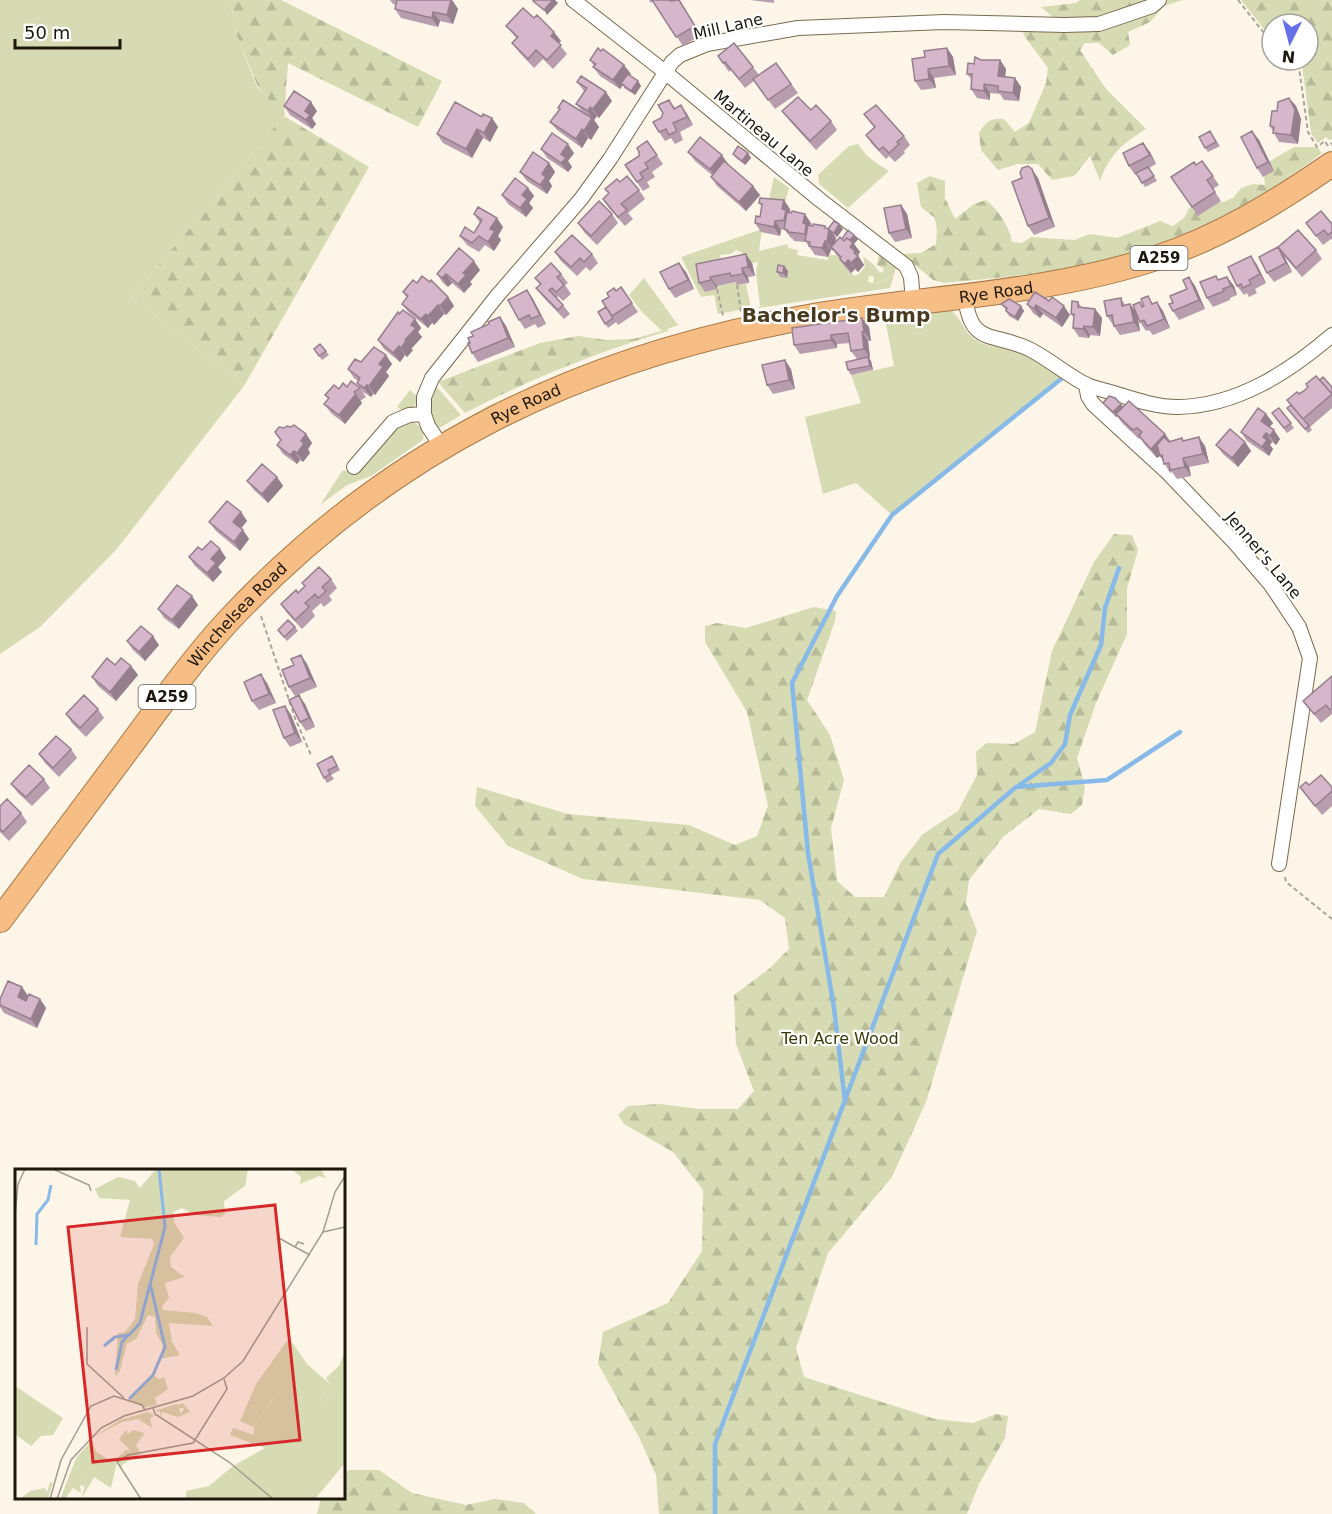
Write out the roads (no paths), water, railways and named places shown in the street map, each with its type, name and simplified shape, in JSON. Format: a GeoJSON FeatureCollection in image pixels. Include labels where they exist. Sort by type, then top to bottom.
{"type":"FeatureCollection","features":[{"type":"Feature","properties":{"kind":"highway","name":"Rye Road"},"geometry":{"type":"LineString","coordinates":[[362,500],[442,447],[554,390],[650,354],[758,326],[913,302],[1060,283],[1103,274],[1158,258],[1208,238],[1254,215],[1294,191],[1330,155]]}},
{"type":"Feature","properties":{"kind":"highway","name":"Winchelsea Road"},"geometry":{"type":"LineString","coordinates":[[0,920],[179,680],[228,621],[311,541],[362,500]]}},
{"type":"Feature","properties":{"kind":"street","name":"Martineau Lane"},"geometry":{"type":"LineString","coordinates":[[573,0],[665,72],[820,200],[906,266],[912,277],[913,302]]}},
{"type":"Feature","properties":{"kind":"street","name":"Mill Lane"},"geometry":{"type":"LineString","coordinates":[[424,414],[424,397],[432,378],[497,296],[581,199],[610,159],[665,72],[680,56],[707,44],[798,28],[944,22],[1099,24],[1152,6],[1160,0]]}},
{"type":"Feature","properties":{"kind":"street"},"geometry":{"type":"LineString","coordinates":[[965,295],[968,317],[979,333],[1030,349],[1086,384],[1154,405],[1176,407],[1202,405],[1228,399],[1263,384],[1302,360],[1332,335]]}},
{"type":"Feature","properties":{"kind":"street","name":"Jenner's Lane"},"geometry":{"type":"LineString","coordinates":[[1086,384],[1088,396],[1093,404],[1166,471],[1235,543],[1271,585],[1299,627],[1310,658],[1279,864]]}},
{"type":"Feature","properties":{"kind":"street"},"geometry":{"type":"LineString","coordinates":[[354,467],[393,422],[409,415],[424,414],[428,426],[442,447]]}},
{"type":"Feature","properties":{"kind":"waterway"},"geometry":{"type":"LineString","coordinates":[[845,1101],[834,1008],[808,853],[792,683],[837,596],[892,515],[1066,375]]}},
{"type":"Feature","properties":{"kind":"waterway"},"geometry":{"type":"LineString","coordinates":[[1018,786],[1051,763],[1065,744],[1070,715],[1101,645],[1105,608],[1119,568]]}},
{"type":"Feature","properties":{"kind":"waterway"},"geometry":{"type":"LineString","coordinates":[[715,1514],[715,1444],[938,854],[1016,787],[1107,780],[1180,732]]}},
{"type":"Feature","properties":{"kind":"district","name":"Bachelor's Bump"},"geometry":{"type":"Point","coordinates":[836,315]}},
{"type":"Feature","properties":{"kind":"park label","name":"Ten Acre Wood"},"geometry":{"type":"Point","coordinates":[840,1038]}}]}
